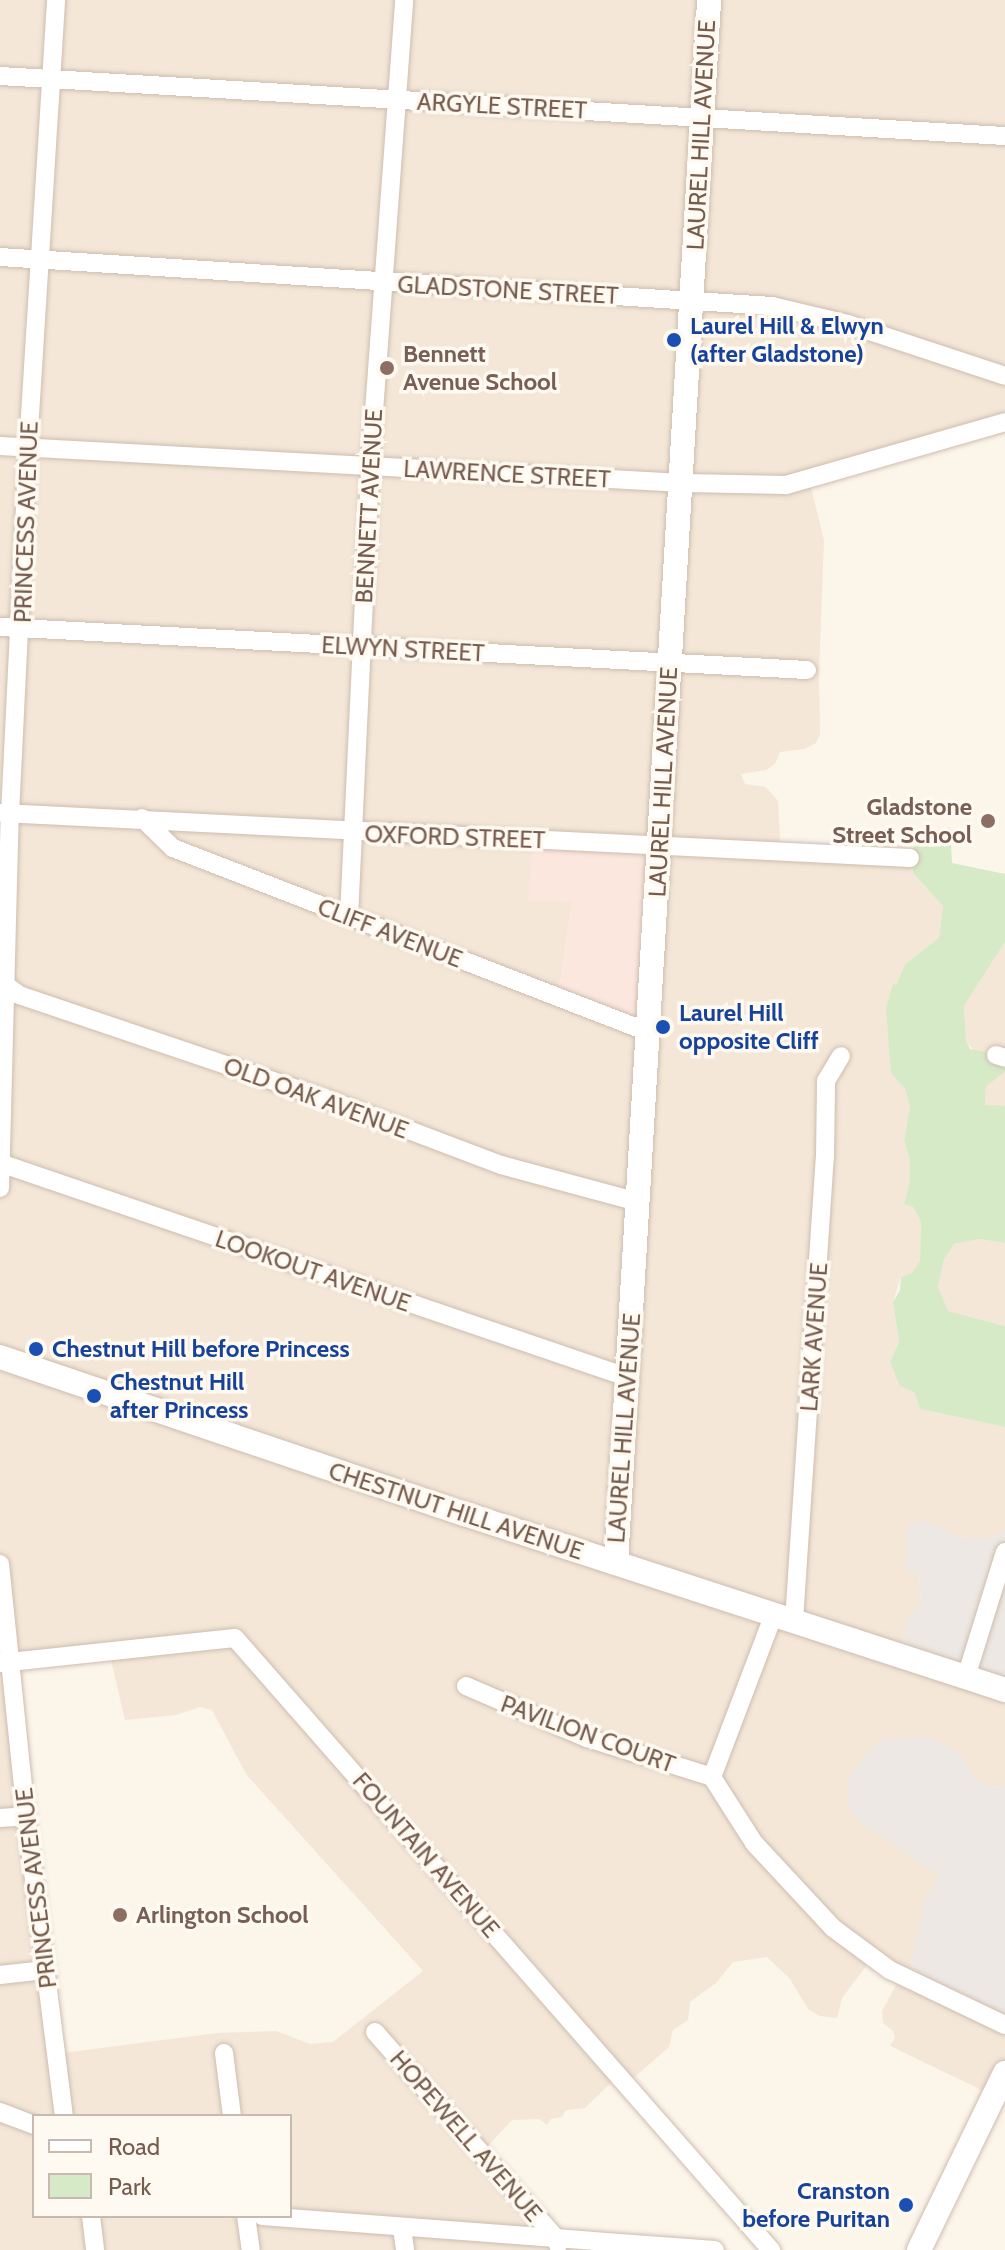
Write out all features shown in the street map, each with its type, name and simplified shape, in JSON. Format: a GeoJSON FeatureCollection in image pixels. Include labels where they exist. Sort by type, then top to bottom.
{"type":"FeatureCollection","features":[{"type":"Feature","properties":{"kind":"street","name":"PRINCESS AVENUE"},"geometry":{"type":"LineString","coordinates":[[0,1188],[5,814],[22,628],[28,447],[56,0]]}},
{"type":"Feature","properties":{"kind":"street","name":"BENNETT AVENUE"},"geometry":{"type":"LineString","coordinates":[[349,917],[370,466],[394,99],[404,0]]}},
{"type":"Feature","properties":{"kind":"street","name":"LAUREL HILL AVENUE"},"geometry":{"type":"LineString","coordinates":[[616,1563],[683,483],[709,0]]}},
{"type":"Feature","properties":{"kind":"street","name":"ARGYLE STREET"},"geometry":{"type":"LineString","coordinates":[[0,76],[1005,136]]}},
{"type":"Feature","properties":{"kind":"street","name":"GLADSTONE STREET"},"geometry":{"type":"LineString","coordinates":[[0,257],[772,306],[848,324],[1005,376]]}},
{"type":"Feature","properties":{"kind":"street","name":"LAWRENCE STREET"},"geometry":{"type":"LineString","coordinates":[[0,446],[683,483],[786,485],[1005,422]]}},
{"type":"Feature","properties":{"kind":"street","name":"ELWYN STREET"},"geometry":{"type":"LineString","coordinates":[[0,627],[807,670]]}},
{"type":"Feature","properties":{"kind":"street","name":"OXFORD STREET"},"geometry":{"type":"LineString","coordinates":[[5,814],[142,818],[352,833],[910,858]]}},
{"type":"Feature","properties":{"kind":"street","name":"CLIFF AVENUE"},"geometry":{"type":"LineString","coordinates":[[142,818],[173,848],[648,1032]]}},
{"type":"Feature","properties":{"kind":"street","name":"OLD OAK AVENUE"},"geometry":{"type":"LineString","coordinates":[[2,982],[19,995],[335,1102],[501,1165],[638,1202]]}},
{"type":"Feature","properties":{"kind":"street","name":"LARK AVENUE"},"geometry":{"type":"LineString","coordinates":[[712,1777],[784,1618],[825,1157],[826,1081],[841,1056]]}},
{"type":"Feature","properties":{"kind":"street","name":"LOOKOUT AVENUE"},"geometry":{"type":"LineString","coordinates":[[0,1163],[627,1377]]}},
{"type":"Feature","properties":{"kind":"street","name":"CHESTNUT HILL AVENUE"},"geometry":{"type":"LineString","coordinates":[[0,1357],[1005,1690]]}},
{"type":"Feature","properties":{"kind":"street"},"geometry":{"type":"LineString","coordinates":[[966,1677],[1005,1552]]}},
{"type":"Feature","properties":{"kind":"street","name":"PRINCESS AVENUE"},"geometry":{"type":"LineString","coordinates":[[0,1564],[5,1662],[64,2114]]}},
{"type":"Feature","properties":{"kind":"street","name":"FOUNTAIN AVENUE"},"geometry":{"type":"LineString","coordinates":[[5,1662],[235,1638],[771,2250]]}},
{"type":"Feature","properties":{"kind":"street","name":"PAVILION COURT"},"geometry":{"type":"LineString","coordinates":[[466,1686],[587,1738],[712,1777]]}},
{"type":"Feature","properties":{"kind":"street"},"geometry":{"type":"LineString","coordinates":[[712,1777],[754,1843],[833,1928],[890,1970],[1005,2025]]}},
{"type":"Feature","properties":{"kind":"street"},"geometry":{"type":"LineString","coordinates":[[0,1818],[26,1816]]}},
{"type":"Feature","properties":{"kind":"street"},"geometry":{"type":"LineString","coordinates":[[0,1975],[45,1970]]}},
{"type":"Feature","properties":{"kind":"street","name":"HOPEWELL AVENUE"},"geometry":{"type":"LineString","coordinates":[[375,2032],[558,2245]]}},
{"type":"Feature","properties":{"kind":"street"},"geometry":{"type":"LineString","coordinates":[[224,2053],[232,2114]]}},
{"type":"Feature","properties":{"kind":"street"},"geometry":{"type":"LineString","coordinates":[[919,2250],[1005,2073]]}},
{"type":"Feature","properties":{"kind":"street"},"geometry":{"type":"LineString","coordinates":[[0,2112],[32,2124]]}},
{"type":"Feature","properties":{"kind":"street"},"geometry":{"type":"LineString","coordinates":[[91,2218],[95,2250]]}},
{"type":"Feature","properties":{"kind":"street"},"geometry":{"type":"LineString","coordinates":[[246,2218],[251,2250]]}},
{"type":"Feature","properties":{"kind":"street"},"geometry":{"type":"LineString","coordinates":[[285,2218],[558,2245],[715,2250]]}},
{"type":"Feature","properties":{"kind":"street"},"geometry":{"type":"LineString","coordinates":[[402,2228],[405,2250]]}},
{"type":"Feature","properties":{"kind":"shaded area"},"geometry":{"type":"Polygon","coordinates":[[[0,0],[1005,0],[1005,422],[809,480],[824,540],[820,734],[816,743],[804,749],[780,752],[775,764],[766,770],[741,774],[745,784],[766,787],[778,801],[781,858],[871,866],[886,854],[911,850],[913,873],[943,906],[939,938],[905,964],[896,985],[891,1073],[905,1089],[910,1106],[904,1140],[910,1161],[909,1185],[904,1203],[913,1207],[921,1221],[920,1260],[912,1273],[901,1277],[893,1302],[899,1343],[890,1362],[914,1392],[920,1409],[1005,1427],[1005,1530],[986,1540],[957,1536],[924,1520],[906,1540],[910,1559],[919,1574],[921,1604],[1005,1688],[1005,1787],[989,1786],[973,1777],[961,1754],[858,1820],[941,1876],[925,1900],[1005,2023],[1005,2073],[990,2094],[890,2046],[895,2038],[893,2031],[883,2023],[882,2011],[901,1976],[873,1957],[842,1998],[837,2018],[820,2016],[808,2009],[790,1979],[767,1957],[733,1962],[716,1983],[690,2002],[688,2020],[673,2030],[669,2047],[629,2082],[617,2077],[585,2108],[566,2110],[562,2117],[551,2119],[547,2125],[539,2119],[512,2120],[483,2151],[555,2236],[733,2250],[0,2250],[0,0]],[[572,902],[558,997],[639,1026],[572,902]],[[109,1652],[12,1662],[63,2053],[217,2033],[276,2031],[310,2044],[333,2042],[423,1971],[246,1774],[212,1710],[200,1707],[176,1715],[125,1720],[109,1652]]]}},
{"type":"Feature","properties":{"kind":"shaded area"},"geometry":{"type":"Polygon","coordinates":[[[533,843],[658,851],[646,1027],[558,998],[572,902],[528,901],[533,843]]]}},
{"type":"Feature","properties":{"kind":"shaded area"},"geometry":{"type":"Polygon","coordinates":[[[1005,942],[1005,1056],[976,1053],[966,1041],[964,1006],[1005,942]]]}},
{"type":"Feature","properties":{"kind":"shaded area"},"geometry":{"type":"Polygon","coordinates":[[[1005,1072],[1005,1106],[985,1106],[986,1085],[1005,1072]]]}},
{"type":"Feature","properties":{"kind":"shaded area"},"geometry":{"type":"Polygon","coordinates":[[[979,1239],[1005,1243],[1005,1326],[948,1311],[940,1298],[938,1287],[944,1260],[954,1244],[979,1239]]]}},
{"type":"Feature","properties":{"kind":"shaded area"},"geometry":{"type":"Polygon","coordinates":[[[924,1520],[957,1536],[986,1540],[1005,1530],[1005,1688],[900,1651],[910,1614],[921,1604],[919,1575],[906,1571],[905,1559],[909,1559],[906,1540],[909,1525],[924,1520]]]}},
{"type":"Feature","properties":{"kind":"shaded area"},"geometry":{"type":"Polygon","coordinates":[[[930,1737],[961,1754],[973,1777],[989,1786],[1005,1787],[1005,2023],[909,1975],[925,1900],[940,1876],[858,1820],[848,1805],[849,1777],[879,1740],[930,1737]]]}},
{"type":"Feature","properties":{"kind":"green space"},"geometry":{"type":"Polygon","coordinates":[[[950,827],[952,863],[1005,874],[1005,942],[964,1006],[966,1040],[970,1049],[1005,1056],[1005,1072],[986,1086],[985,1105],[1005,1106],[1005,1243],[979,1239],[954,1244],[944,1260],[938,1287],[948,1311],[1005,1326],[1005,1427],[920,1409],[914,1392],[900,1386],[890,1362],[899,1342],[893,1302],[900,1290],[901,1277],[912,1273],[920,1260],[921,1222],[913,1207],[904,1204],[910,1161],[904,1140],[910,1106],[905,1089],[891,1073],[886,1008],[893,984],[896,985],[905,964],[939,938],[943,906],[913,873],[911,850],[928,836],[950,827]]]}},
{"type":"Feature","properties":{"kind":"place","name":"Laurel Hill & Elwyn (after Gladstone)"},"geometry":{"type":"Point","coordinates":[674,340]}},
{"type":"Feature","properties":{"kind":"place","name":"Bennett Avenue School"},"geometry":{"type":"Point","coordinates":[387,368]}},
{"type":"Feature","properties":{"kind":"place","name":"Gladstone Street School"},"geometry":{"type":"Point","coordinates":[988,821]}},
{"type":"Feature","properties":{"kind":"place","name":"Laurel Hill opposite Cliff"},"geometry":{"type":"Point","coordinates":[663,1027]}},
{"type":"Feature","properties":{"kind":"place","name":"Chestnut Hill before Princess"},"geometry":{"type":"Point","coordinates":[36,1349]}},
{"type":"Feature","properties":{"kind":"place","name":"Chestnut Hill after Princess"},"geometry":{"type":"Point","coordinates":[94,1396]}},
{"type":"Feature","properties":{"kind":"place","name":"Arlington School"},"geometry":{"type":"Point","coordinates":[120,1915]}},
{"type":"Feature","properties":{"kind":"place","name":"Cranston before Puritan"},"geometry":{"type":"Point","coordinates":[906,2205]}}]}
